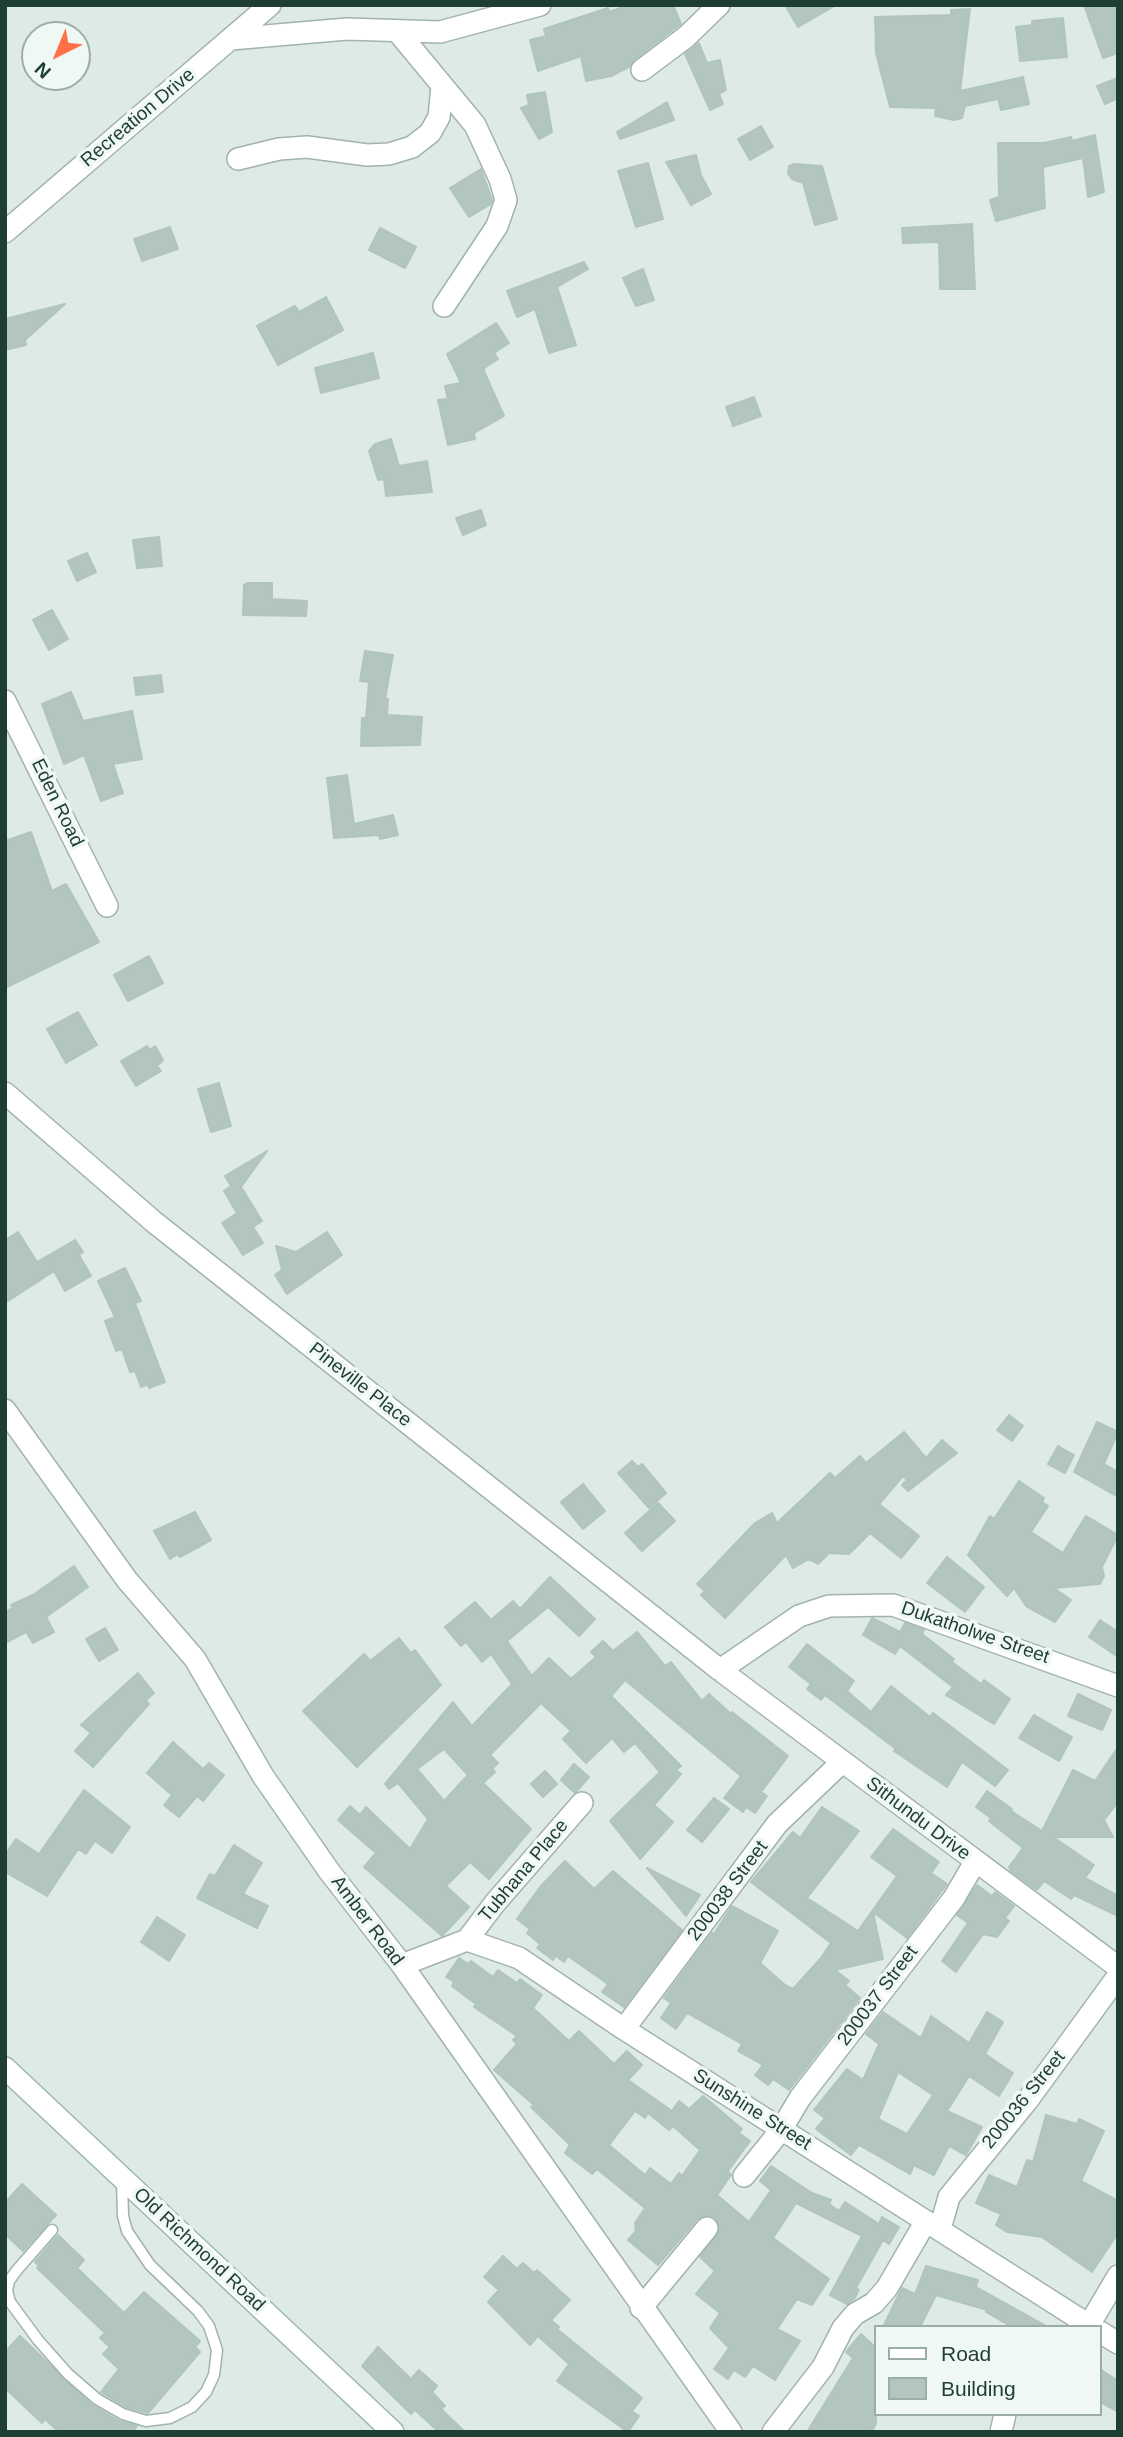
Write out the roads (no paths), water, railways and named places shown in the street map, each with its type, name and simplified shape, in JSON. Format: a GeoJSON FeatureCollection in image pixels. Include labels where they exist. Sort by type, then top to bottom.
{"type":"FeatureCollection","features":[{"type":"Feature","properties":{"kind":"street","name":"Recreation Drive"},"geometry":{"type":"LineString","coordinates":[[5,232],[270,5]]}},
{"type":"Feature","properties":{"kind":"street"},"geometry":{"type":"LineString","coordinates":[[231,39],[346,29],[440,32],[540,5]]}},
{"type":"Feature","properties":{"kind":"street"},"geometry":{"type":"LineString","coordinates":[[642,70],[686,37],[719,5]]}},
{"type":"Feature","properties":{"kind":"street"},"geometry":{"type":"LineString","coordinates":[[398,32],[475,125],[500,179],[506,200],[496,226],[444,306]]}},
{"type":"Feature","properties":{"kind":"street"},"geometry":{"type":"LineString","coordinates":[[238,159],[279,149],[307,147],[367,155],[389,154],[412,147],[430,133],[439,117],[442,86]]}},
{"type":"Feature","properties":{"kind":"street","name":"Eden Road"},"geometry":{"type":"LineString","coordinates":[[5,701],[107,906]]}},
{"type":"Feature","properties":{"kind":"street","name":"Pineville Place"},"geometry":{"type":"LineString","coordinates":[[5,1093],[154,1222],[720,1670]]}},
{"type":"Feature","properties":{"kind":"street","name":"Amber Road"},"geometry":{"type":"LineString","coordinates":[[5,1410],[127,1580],[195,1659],[263,1776],[402,1965],[641,2308],[731,2432]]}},
{"type":"Feature","properties":{"kind":"street","name":"Dukatholwe Street"},"geometry":{"type":"LineString","coordinates":[[720,1670],[799,1616],[829,1606],[893,1605],[1118,1686]]}},
{"type":"Feature","properties":{"kind":"street","name":"Sithundu Drive"},"geometry":{"type":"LineString","coordinates":[[720,1670],[1118,1967]]}},
{"type":"Feature","properties":{"kind":"street","name":"200038 Street"},"geometry":{"type":"LineString","coordinates":[[624,2029],[777,1824],[842,1762]]}},
{"type":"Feature","properties":{"kind":"street","name":"Tubhana Place"},"geometry":{"type":"LineString","coordinates":[[467,1940],[495,1903],[582,1803]]}},
{"type":"Feature","properties":{"kind":"street","name":"200037 Street"},"geometry":{"type":"LineString","coordinates":[[744,2176],[781,2130],[800,2098],[954,1898],[975,1862]]}},
{"type":"Feature","properties":{"kind":"street"},"geometry":{"type":"LineString","coordinates":[[402,1965],[467,1940]]}},
{"type":"Feature","properties":{"kind":"street","name":"Sunshine Street"},"geometry":{"type":"LineString","coordinates":[[467,1940],[519,1958],[624,2029],[933,2225],[1064,2319],[1084,2325]]}},
{"type":"Feature","properties":{"kind":"street","name":"200036 Street"},"geometry":{"type":"LineString","coordinates":[[773,2432],[824,2367],[843,2328],[855,2314],[874,2303],[887,2288],[933,2225],[949,2197],[1027,2101],[1118,1976]]}},
{"type":"Feature","properties":{"kind":"street","name":"Old Richmond Road"},"geometry":{"type":"LineString","coordinates":[[5,2068],[393,2432]]}},
{"type":"Feature","properties":{"kind":"street"},"geometry":{"type":"LineString","coordinates":[[641,2308],[707,2228]]}},
{"type":"Feature","properties":{"kind":"street"},"geometry":{"type":"LineString","coordinates":[[1095,2325],[1118,2276]]}},
{"type":"Feature","properties":{"kind":"street","name":"Sunshine Street"},"geometry":{"type":"LineString","coordinates":[[1102,2333],[1118,2343]]}},
{"type":"Feature","properties":{"kind":"lane"},"geometry":{"type":"LineString","coordinates":[[52,2230],[17,2270],[9,2281],[7,2291],[10,2302],[38,2340],[68,2374],[97,2399],[124,2414],[146,2421],[170,2418],[192,2407],[206,2392],[214,2375],[217,2350],[209,2326],[198,2311],[150,2265],[127,2231],[123,2216],[122,2178]]}}]}
